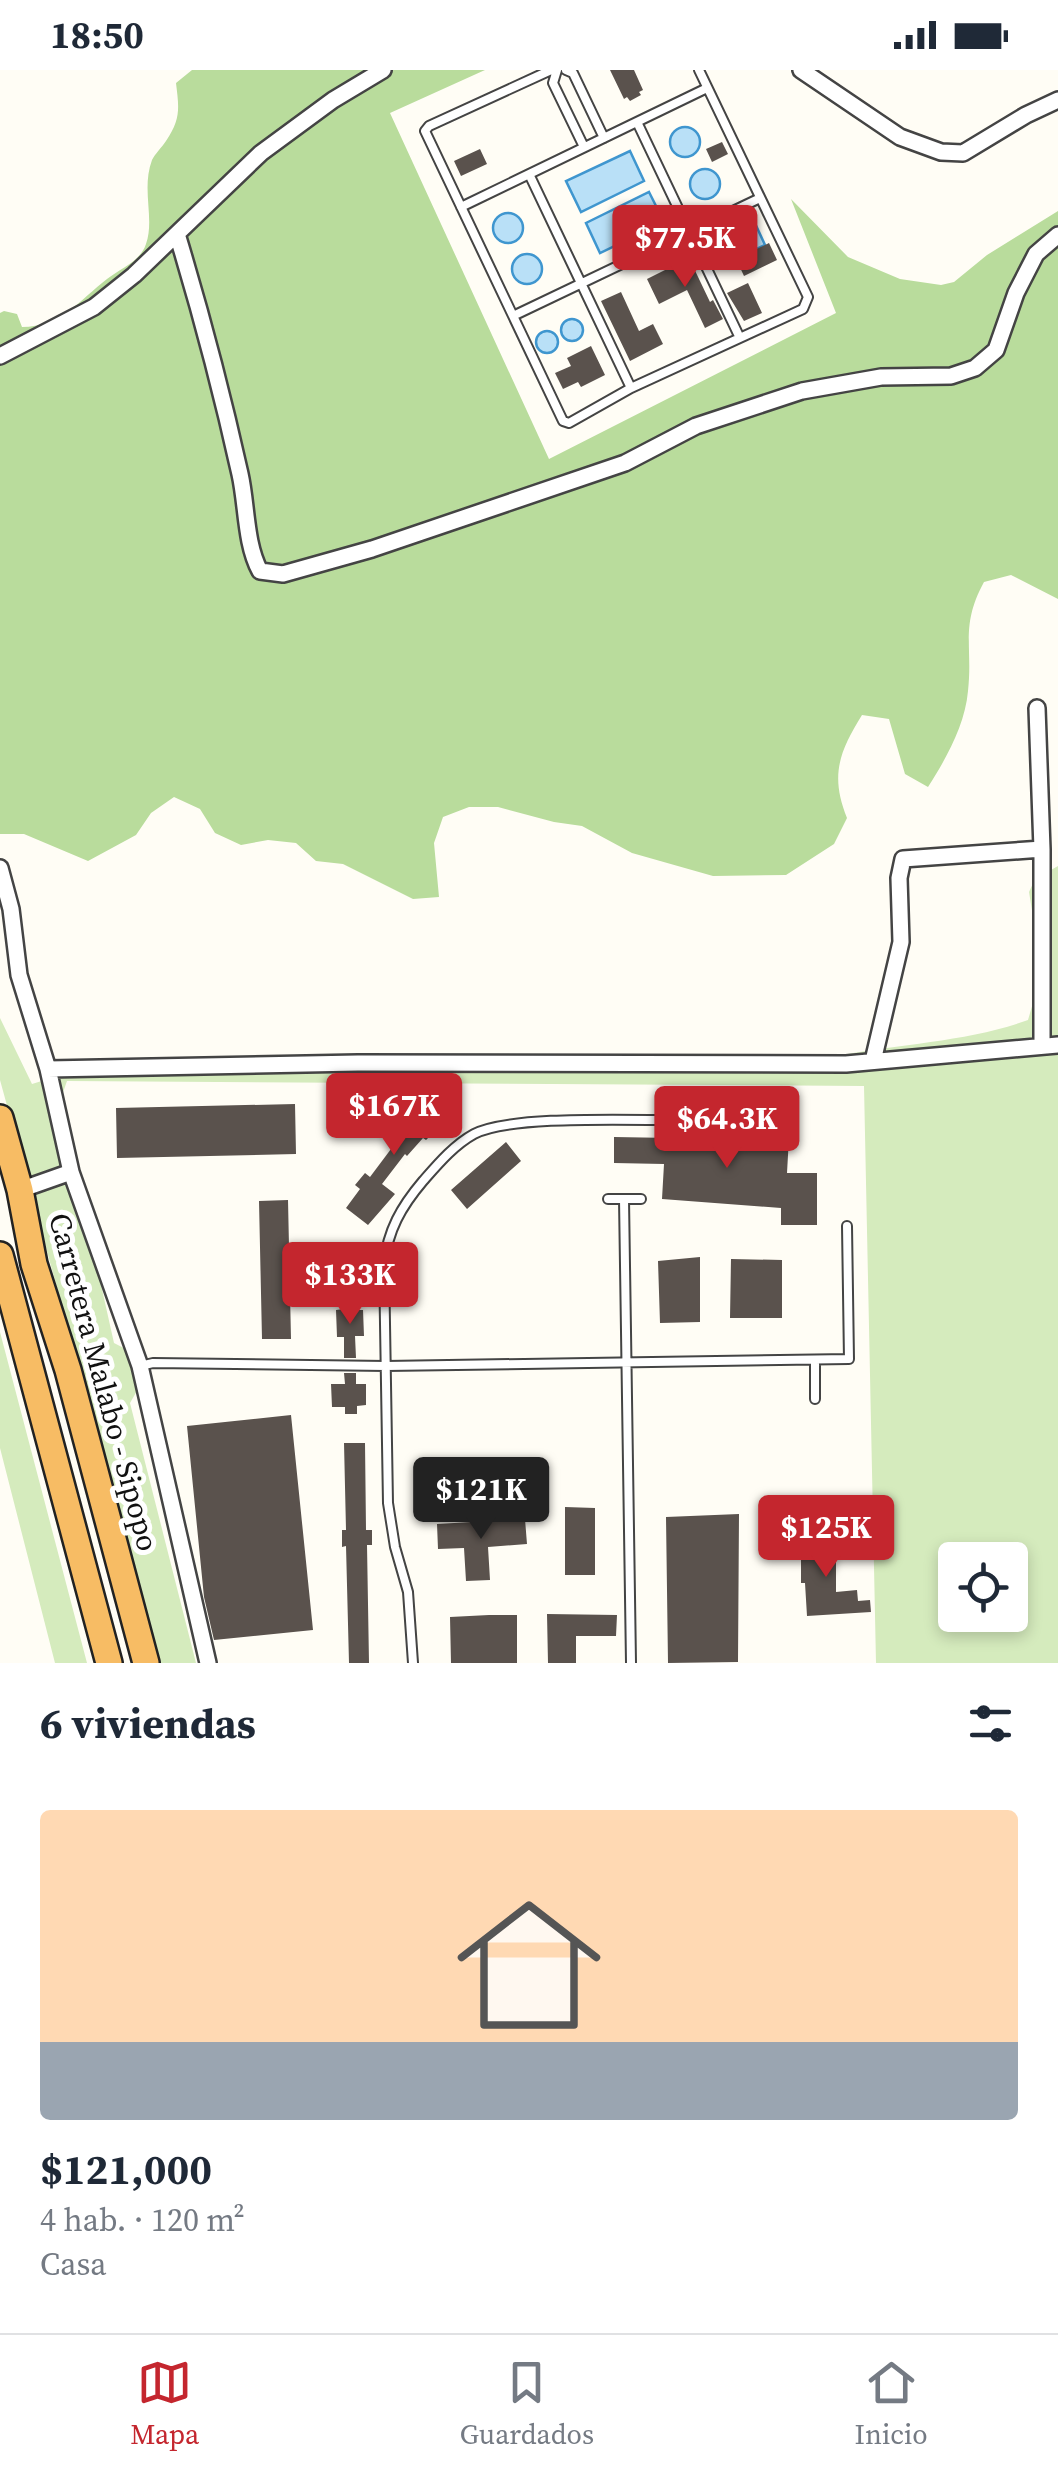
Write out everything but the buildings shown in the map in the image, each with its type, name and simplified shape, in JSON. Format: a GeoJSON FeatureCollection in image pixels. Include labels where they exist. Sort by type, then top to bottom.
{"type":"FeatureCollection","features":[{"type":"Feature","properties":{"kind":"highway","name":"Carretera Malabo - Sipopo"},"geometry":{"type":"LineString","coordinates":[[0,1118],[20,1190],[34,1264],[68,1370],[146,1663]]}},
{"type":"Feature","properties":{"kind":"highway"},"geometry":{"type":"LineString","coordinates":[[0,1255],[109,1663]]}},
{"type":"Feature","properties":{"kind":"street"},"geometry":{"type":"LineString","coordinates":[[0,356],[94,306],[134,275],[261,153],[333,100],[383,70]]}},
{"type":"Feature","properties":{"kind":"street"},"geometry":{"type":"LineString","coordinates":[[801,70],[900,137],[941,152],[964,153],[1026,114],[1058,100]]}},
{"type":"Feature","properties":{"kind":"street"},"geometry":{"type":"LineString","coordinates":[[177,234],[210,344],[243,485],[254,559],[260,571],[283,574],[372,549],[625,463],[696,426],[802,391],[881,377],[951,376],[976,368],[996,350],[1016,293],[1036,254],[1058,235]]}},
{"type":"Feature","properties":{"kind":"street"},"geometry":{"type":"LineString","coordinates":[[48,1070],[358,1063],[846,1064],[1050,1046],[1037,708]]}},
{"type":"Feature","properties":{"kind":"street"},"geometry":{"type":"LineString","coordinates":[[874,1061],[900,942],[903,860],[1042,849]]}},
{"type":"Feature","properties":{"kind":"street"},"geometry":{"type":"LineString","coordinates":[[0,868],[11,909],[19,975],[48,1070],[71,1172],[140,1366],[208,1663]]}},
{"type":"Feature","properties":{"kind":"street"},"geometry":{"type":"LineString","coordinates":[[20,1190],[71,1172]]}},
{"type":"Feature","properties":{"kind":"lane"},"geometry":{"type":"LineString","coordinates":[[584,147],[554,83],[554,70],[425,131],[563,421],[576,422],[631,388],[807,303],[808,297],[699,70]]}},
{"type":"Feature","properties":{"kind":"lane"},"geometry":{"type":"LineString","coordinates":[[566,70],[573,73],[604,138]]}},
{"type":"Feature","properties":{"kind":"lane"},"geometry":{"type":"LineString","coordinates":[[461,207],[706,89]]}},
{"type":"Feature","properties":{"kind":"lane"},"geometry":{"type":"LineString","coordinates":[[637,122],[739,336]]}},
{"type":"Feature","properties":{"kind":"lane"},"geometry":{"type":"LineString","coordinates":[[529,174],[631,388]]}},
{"type":"Feature","properties":{"kind":"lane"},"geometry":{"type":"LineString","coordinates":[[513,316],[758,198]]}},
{"type":"Feature","properties":{"kind":"lane"},"geometry":{"type":"LineString","coordinates":[[413,1663],[408,1592],[390,1526],[384,1264],[391,1230],[409,1197],[472,1135],[505,1124],[690,1120]]}},
{"type":"Feature","properties":{"kind":"lane"},"geometry":{"type":"LineString","coordinates":[[608,1199],[642,1199]]}},
{"type":"Feature","properties":{"kind":"lane"},"geometry":{"type":"LineString","coordinates":[[624,1199],[631,1663]]}},
{"type":"Feature","properties":{"kind":"lane"},"geometry":{"type":"LineString","coordinates":[[140,1366],[849,1359],[847,1226]]}},
{"type":"Feature","properties":{"kind":"lane"},"geometry":{"type":"LineString","coordinates":[[815,1360],[816,1399]]}},
{"type":"Feature","properties":{"kind":"green space"},"geometry":{"type":"Polygon","coordinates":[[[192,70],[485,70],[390,113],[549,459],[836,313],[791,199],[848,257],[900,279],[941,285],[954,282],[987,255],[1058,211],[1058,599],[1011,575],[984,582],[972,611],[963,716],[928,787],[905,774],[889,719],[862,715],[843,753],[838,777],[847,818],[834,844],[786,875],[713,876],[632,853],[582,826],[498,807],[469,807],[443,817],[434,843],[439,897],[413,899],[343,864],[316,861],[296,843],[268,840],[241,845],[215,833],[200,809],[174,797],[151,813],[136,835],[88,861],[24,834],[0,834],[0,313],[17,314],[22,327],[48,322],[69,311],[139,256],[148,234],[152,160],[177,120],[176,83],[192,70]]]}},
{"type":"Feature","properties":{"kind":"green space"},"geometry":{"type":"Polygon","coordinates":[[[1058,866],[1058,1663],[876,1663],[864,1086],[67,1081],[60,1101],[114,1343],[153,1363],[130,1403],[196,1663],[160,1663],[0,1080],[0,1018],[32,1084],[97,1064],[841,1055],[960,1037],[1028,1020],[1042,972],[1029,892],[1035,879],[1058,866]]]}},
{"type":"Feature","properties":{"kind":"green space"},"geometry":{"type":"Polygon","coordinates":[[[0,1332],[87,1663],[55,1663],[0,1448],[0,1332]]]}},
{"type":"Feature","properties":{"kind":"water"},"geometry":{"type":"Polygon","coordinates":[[[685,127],[699,136],[700,142],[691,156],[685,157],[671,148],[670,142],[679,128],[685,127]]]}},
{"type":"Feature","properties":{"kind":"water"},"geometry":{"type":"Polygon","coordinates":[[[630,151],[644,181],[581,212],[566,181],[630,151]]]}},
{"type":"Feature","properties":{"kind":"water"},"geometry":{"type":"Polygon","coordinates":[[[705,169],[719,178],[720,184],[711,198],[705,199],[691,190],[690,184],[699,170],[705,169]]]}},
{"type":"Feature","properties":{"kind":"water"},"geometry":{"type":"Polygon","coordinates":[[[649,192],[664,222],[600,253],[586,223],[649,192]]]}},
{"type":"Feature","properties":{"kind":"water"},"geometry":{"type":"Polygon","coordinates":[[[508,213],[522,222],[523,228],[514,242],[508,243],[494,234],[493,228],[502,214],[508,213]]]}},
{"type":"Feature","properties":{"kind":"water"},"geometry":{"type":"Polygon","coordinates":[[[753,219],[765,245],[740,257],[728,232],[753,219]]]}},
{"type":"Feature","properties":{"kind":"water"},"geometry":{"type":"Polygon","coordinates":[[[527,254],[541,263],[542,269],[533,283],[527,284],[513,275],[512,269],[521,255],[527,254]]]}},
{"type":"Feature","properties":{"kind":"water"},"geometry":{"type":"Polygon","coordinates":[[[572,319],[580,322],[580,338],[572,341],[564,338],[561,330],[564,322],[572,319]]]}},
{"type":"Feature","properties":{"kind":"water"},"geometry":{"type":"Polygon","coordinates":[[[547,331],[555,334],[555,350],[547,353],[539,350],[536,342],[539,334],[547,331]]]}}]}
